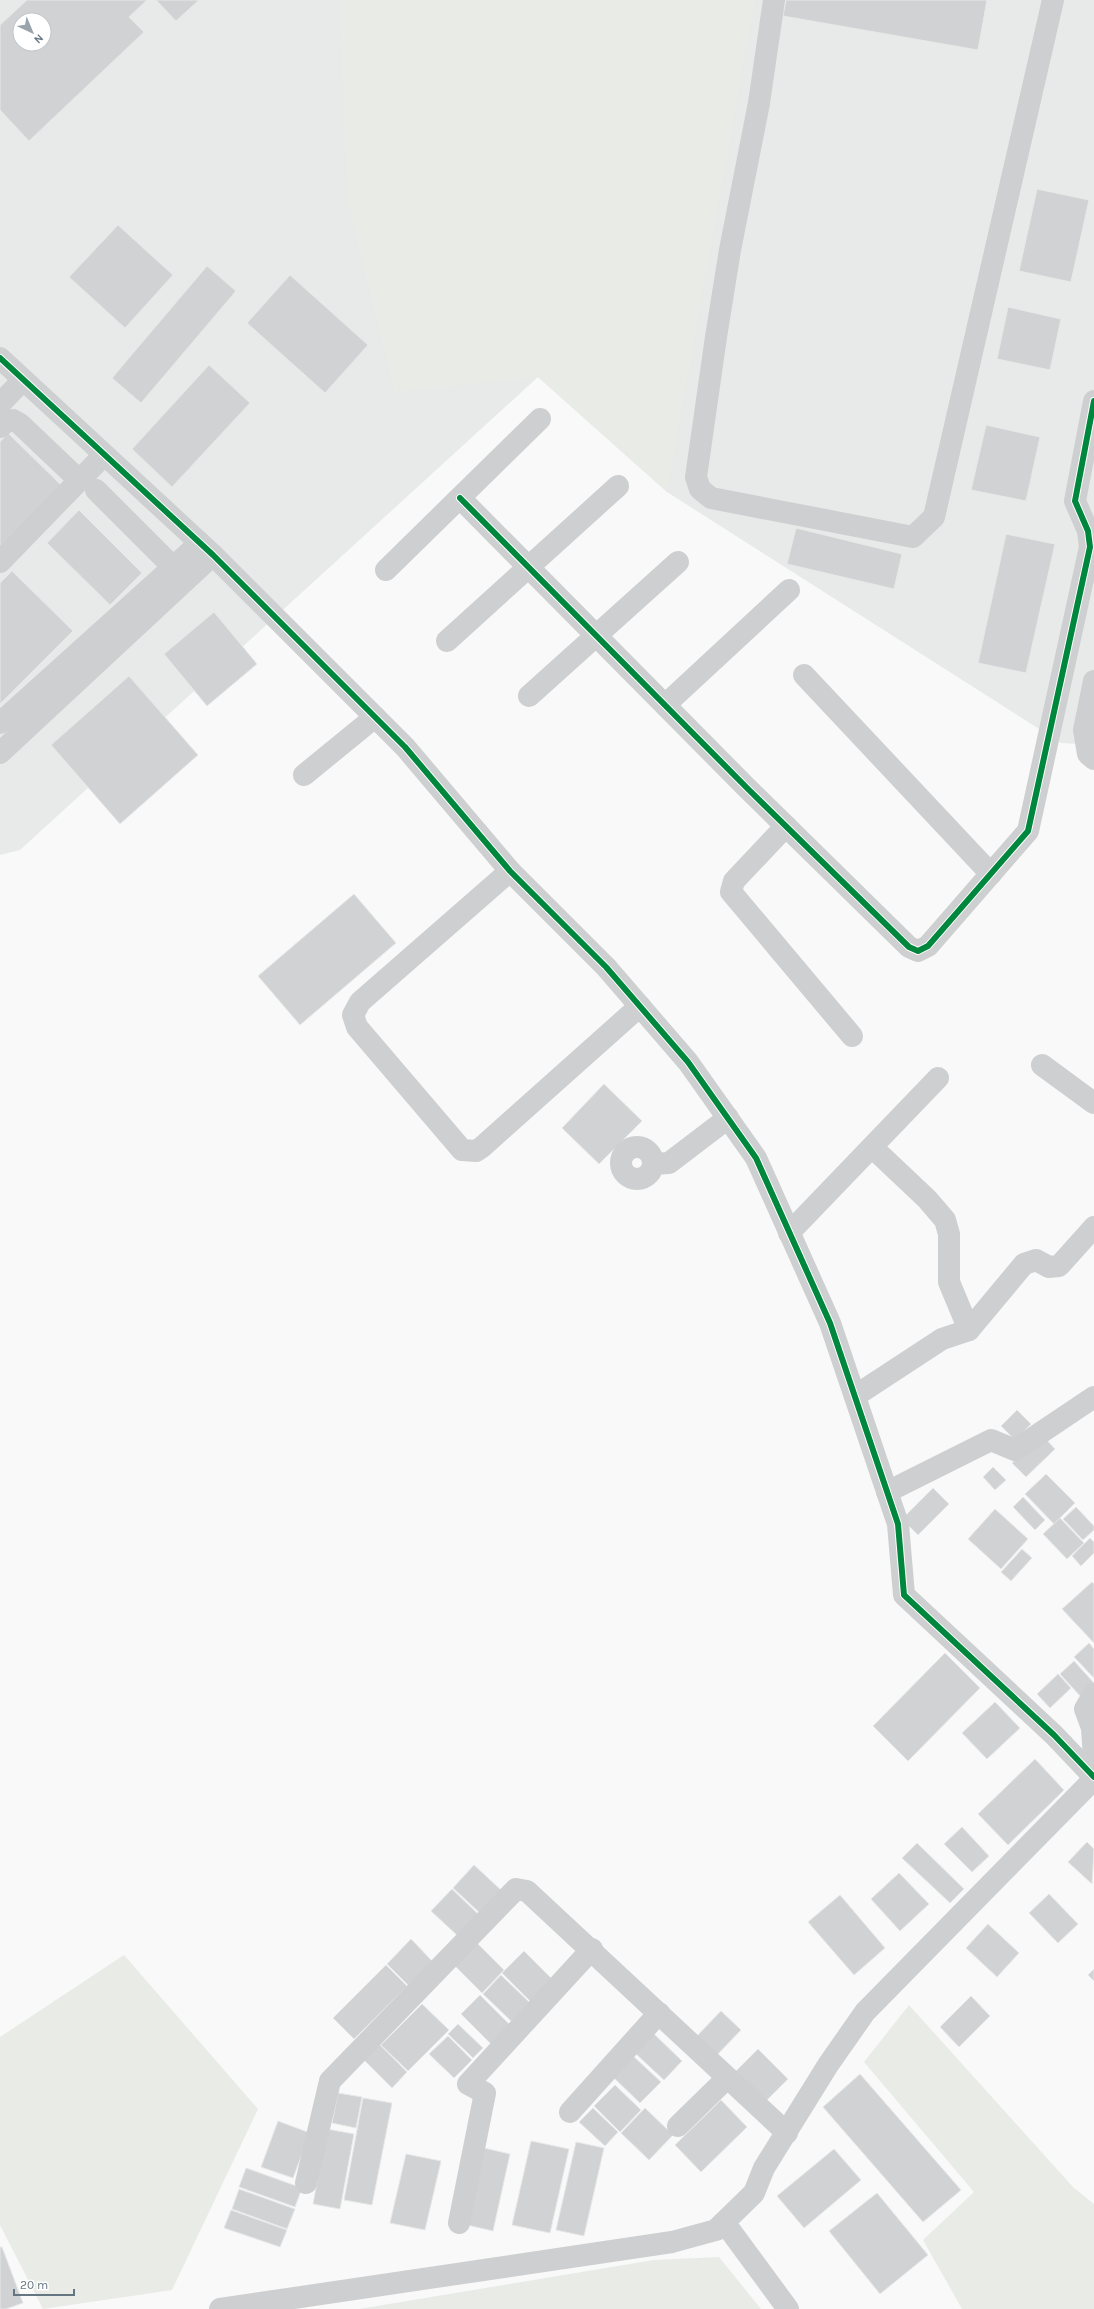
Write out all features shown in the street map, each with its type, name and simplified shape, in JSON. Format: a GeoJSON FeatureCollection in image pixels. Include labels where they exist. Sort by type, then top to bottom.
{"type":"FeatureCollection","features":[{"type":"Feature","properties":{"kind":"street"},"geometry":{"type":"LineString","coordinates":[[774,0],[759,103],[730,250],[696,477],[700,489],[711,498],[913,537],[934,517],[1053,0]]}},
{"type":"Feature","properties":{"kind":"street"},"geometry":{"type":"LineString","coordinates":[[0,358],[206,549],[405,747],[510,871],[606,967],[688,1062],[756,1158],[830,1323],[898,1524],[904,1595],[1054,1735],[1094,1778],[865,2012],[828,2065],[786,2132],[764,2168],[754,2193],[716,2230],[672,2242],[220,2309]]}},
{"type":"Feature","properties":{"kind":"street"},"geometry":{"type":"LineString","coordinates":[[0,404],[23,380]]}},
{"type":"Feature","properties":{"kind":"street"},"geometry":{"type":"LineString","coordinates":[[460,498],[786,826],[909,947],[918,951],[928,946],[1028,831],[1090,547],[1088,531],[1075,501],[1094,401]]}},
{"type":"Feature","properties":{"kind":"street"},"geometry":{"type":"LineString","coordinates":[[386,570],[540,419]]}},
{"type":"Feature","properties":{"kind":"street"},"geometry":{"type":"LineString","coordinates":[[0,427],[6,422],[13,420],[20,424],[88,485],[173,567]]}},
{"type":"Feature","properties":{"kind":"street"},"geometry":{"type":"LineString","coordinates":[[0,562],[88,485],[104,455]]}},
{"type":"Feature","properties":{"kind":"street"},"geometry":{"type":"LineString","coordinates":[[447,642],[618,486]]}},
{"type":"Feature","properties":{"kind":"street"},"geometry":{"type":"LineString","coordinates":[[0,723],[173,567],[206,549]]}},
{"type":"Feature","properties":{"kind":"street"},"geometry":{"type":"LineString","coordinates":[[0,753],[206,549]]}},
{"type":"Feature","properties":{"kind":"street"},"geometry":{"type":"LineString","coordinates":[[529,696],[678,562]]}},
{"type":"Feature","properties":{"kind":"street"},"geometry":{"type":"LineString","coordinates":[[665,705],[789,590]]}},
{"type":"Feature","properties":{"kind":"street"},"geometry":{"type":"LineString","coordinates":[[804,675],[991,874]]}},
{"type":"Feature","properties":{"kind":"street"},"geometry":{"type":"LineString","coordinates":[[1094,681],[1084,730],[1088,754],[1094,759]]}},
{"type":"Feature","properties":{"kind":"street"},"geometry":{"type":"LineString","coordinates":[[304,775],[375,717]]}},
{"type":"Feature","properties":{"kind":"street"},"geometry":{"type":"LineString","coordinates":[[786,826],[734,881],[731,892],[852,1036]]}},
{"type":"Feature","properties":{"kind":"street"},"geometry":{"type":"LineString","coordinates":[[510,871],[360,1002],[353,1015],[357,1028],[462,1150],[476,1151],[482,1148],[640,1006]]}},
{"type":"Feature","properties":{"kind":"street"},"geometry":{"type":"LineString","coordinates":[[1042,1065],[1094,1103]]}},
{"type":"Feature","properties":{"kind":"street"},"geometry":{"type":"LineString","coordinates":[[789,1233],[873,1148],[938,1078]]}},
{"type":"Feature","properties":{"kind":"street"},"geometry":{"type":"LineString","coordinates":[[654,1164],[669,1163],[728,1118]]}},
{"type":"Feature","properties":{"kind":"street"},"geometry":{"type":"LineString","coordinates":[[873,1148],[927,1199],[944,1220],[949,1234],[949,1282],[969,1330]]}},
{"type":"Feature","properties":{"kind":"street"},"geometry":{"type":"LineString","coordinates":[[855,1396],[942,1339],[969,1330],[1024,1264],[1036,1260],[1049,1267],[1059,1266],[1094,1227]]}},
{"type":"Feature","properties":{"kind":"street"},"geometry":{"type":"LineString","coordinates":[[887,1492],[991,1440],[1015,1450],[1094,1397]]}},
{"type":"Feature","properties":{"kind":"street"},"geometry":{"type":"LineString","coordinates":[[1094,1694],[1085,1709],[1092,1728],[1094,1758]]}},
{"type":"Feature","properties":{"kind":"street"},"geometry":{"type":"LineString","coordinates":[[306,2182],[330,2081],[516,1888],[527,1891],[592,1949],[727,2078],[786,2132]]}},
{"type":"Feature","properties":{"kind":"street"},"geometry":{"type":"LineString","coordinates":[[459,2223],[485,2093],[468,2084],[592,1949]]}},
{"type":"Feature","properties":{"kind":"street"},"geometry":{"type":"LineString","coordinates":[[570,2112],[659,2013]]}},
{"type":"Feature","properties":{"kind":"street"},"geometry":{"type":"LineString","coordinates":[[678,2126],[727,2078]]}},
{"type":"Feature","properties":{"kind":"street"},"geometry":{"type":"LineString","coordinates":[[724,2222],[788,2309]]}},
{"type":"Feature","properties":{"kind":"shaded area"},"geometry":{"type":"Polygon","coordinates":[[[0,0],[1094,0],[1094,745],[1061,743],[667,492],[538,377],[20,850],[0,855],[0,0]]]}},
{"type":"Feature","properties":{"kind":"shaded area"},"geometry":{"type":"Polygon","coordinates":[[[339,0],[755,0],[667,492],[538,377],[394,392],[347,197],[339,0]]]}},
{"type":"Feature","properties":{"kind":"shaded area"},"geometry":{"type":"Polygon","coordinates":[[[124,1955],[258,2109],[172,2290],[43,2309],[0,2225],[0,2037],[124,1955]]]}},
{"type":"Feature","properties":{"kind":"shaded area"},"geometry":{"type":"Polygon","coordinates":[[[909,2005],[1073,2187],[1094,2204],[1094,2309],[962,2309],[923,2240],[974,2192],[864,2062],[909,2005]]]}},
{"type":"Feature","properties":{"kind":"shaded area"},"geometry":{"type":"Polygon","coordinates":[[[719,2257],[761,2309],[359,2309],[654,2260],[719,2257]]]}},
{"type":"Feature","properties":{"kind":"building"},"geometry":{"type":"Polygon","coordinates":[[[27,0],[147,0],[129,17],[144,32],[29,141],[0,110],[0,25],[12,14],[12,52],[52,52],[52,12],[14,12],[27,0]]]}},
{"type":"Feature","properties":{"kind":"building"},"geometry":{"type":"Polygon","coordinates":[[[156,0],[199,0],[176,21],[156,0]]]}},
{"type":"Feature","properties":{"kind":"building"},"geometry":{"type":"Polygon","coordinates":[[[786,0],[987,0],[978,50],[783,16],[786,0]]]}},
{"type":"Feature","properties":{"kind":"building"},"geometry":{"type":"Polygon","coordinates":[[[1037,189],[1089,200],[1071,282],[1019,271],[1037,189]]]}},
{"type":"Feature","properties":{"kind":"building"},"geometry":{"type":"Polygon","coordinates":[[[118,225],[173,275],[125,328],[69,277],[118,225]]]}},
{"type":"Feature","properties":{"kind":"building"},"geometry":{"type":"Polygon","coordinates":[[[207,266],[236,291],[141,403],[112,378],[207,266]]]}},
{"type":"Feature","properties":{"kind":"building"},"geometry":{"type":"Polygon","coordinates":[[[290,275],[368,345],[325,393],[247,323],[290,275]]]}},
{"type":"Feature","properties":{"kind":"building"},"geometry":{"type":"Polygon","coordinates":[[[1008,307],[1061,319],[1050,370],[997,359],[1008,307]]]}},
{"type":"Feature","properties":{"kind":"building"},"geometry":{"type":"Polygon","coordinates":[[[209,365],[250,403],[172,487],[132,449],[209,365]]]}},
{"type":"Feature","properties":{"kind":"building"},"geometry":{"type":"Polygon","coordinates":[[[986,425],[1040,437],[1026,501],[971,490],[986,425]]]}},
{"type":"Feature","properties":{"kind":"building"},"geometry":{"type":"Polygon","coordinates":[[[8,433],[65,489],[0,555],[0,442],[8,433]]]}},
{"type":"Feature","properties":{"kind":"building"},"geometry":{"type":"Polygon","coordinates":[[[79,510],[142,573],[110,605],[47,543],[79,510]]]}},
{"type":"Feature","properties":{"kind":"building"},"geometry":{"type":"Polygon","coordinates":[[[796,528],[902,554],[894,589],[787,564],[796,528]]]}},
{"type":"Feature","properties":{"kind":"building"},"geometry":{"type":"Polygon","coordinates":[[[1006,534],[1055,544],[1026,673],[978,663],[1006,534]]]}},
{"type":"Feature","properties":{"kind":"building"},"geometry":{"type":"Polygon","coordinates":[[[12,571],[73,631],[0,704],[0,583],[12,571]]]}},
{"type":"Feature","properties":{"kind":"building"},"geometry":{"type":"Polygon","coordinates":[[[214,612],[257,664],[207,706],[164,654],[214,612]]]}},
{"type":"Feature","properties":{"kind":"building"},"geometry":{"type":"Polygon","coordinates":[[[129,676],[198,755],[120,824],[51,745],[129,676]]]}},
{"type":"Feature","properties":{"kind":"building"},"geometry":{"type":"Polygon","coordinates":[[[354,894],[396,943],[300,1025],[258,976],[354,894]]]}},
{"type":"Feature","properties":{"kind":"building"},"geometry":{"type":"Polygon","coordinates":[[[604,1084],[642,1121],[599,1164],[562,1128],[604,1084]]]}},
{"type":"Feature","properties":{"kind":"building"},"geometry":{"type":"Polygon","coordinates":[[[1017,1410],[1031,1424],[1015,1440],[1001,1426],[1017,1410]]]}},
{"type":"Feature","properties":{"kind":"building"},"geometry":{"type":"Polygon","coordinates":[[[1042,1435],[1055,1449],[1026,1477],[1012,1463],[1042,1435]]]}},
{"type":"Feature","properties":{"kind":"building"},"geometry":{"type":"Polygon","coordinates":[[[993,1467],[1006,1480],[995,1490],[983,1477],[993,1467]]]}},
{"type":"Feature","properties":{"kind":"building"},"geometry":{"type":"Polygon","coordinates":[[[1046,1474],[1075,1503],[1054,1524],[1025,1494],[1046,1474]]]}},
{"type":"Feature","properties":{"kind":"building"},"geometry":{"type":"Polygon","coordinates":[[[933,1488],[949,1504],[918,1535],[902,1519],[933,1488]]]}},
{"type":"Feature","properties":{"kind":"building"},"geometry":{"type":"Polygon","coordinates":[[[1023,1497],[1045,1520],[1035,1530],[1013,1507],[1023,1497]]]}},
{"type":"Feature","properties":{"kind":"building"},"geometry":{"type":"Polygon","coordinates":[[[1076,1507],[1094,1526],[1094,1530],[1083,1540],[1063,1519],[1076,1507]]]}},
{"type":"Feature","properties":{"kind":"building"},"geometry":{"type":"Polygon","coordinates":[[[995,1509],[1028,1539],[1001,1569],[968,1539],[995,1509]]]}},
{"type":"Feature","properties":{"kind":"building"},"geometry":{"type":"Polygon","coordinates":[[[1060,1518],[1084,1543],[1067,1559],[1043,1534],[1060,1518]]]}},
{"type":"Feature","properties":{"kind":"building"},"geometry":{"type":"Polygon","coordinates":[[[1090,1538],[1094,1542],[1094,1553],[1081,1566],[1072,1556],[1090,1538]]]}},
{"type":"Feature","properties":{"kind":"building"},"geometry":{"type":"Polygon","coordinates":[[[1022,1549],[1032,1558],[1011,1581],[1001,1572],[1022,1549]]]}},
{"type":"Feature","properties":{"kind":"building"},"geometry":{"type":"Polygon","coordinates":[[[1092,1582],[1094,1584],[1094,1643],[1062,1609],[1092,1582]]]}},
{"type":"Feature","properties":{"kind":"building"},"geometry":{"type":"Polygon","coordinates":[[[1089,1643],[1094,1649],[1094,1678],[1074,1657],[1089,1643]]]}},
{"type":"Feature","properties":{"kind":"building"},"geometry":{"type":"Polygon","coordinates":[[[945,1653],[980,1688],[908,1761],[873,1726],[945,1653]]]}},
{"type":"Feature","properties":{"kind":"building"},"geometry":{"type":"Polygon","coordinates":[[[1074,1661],[1094,1683],[1094,1689],[1083,1699],[1060,1674],[1074,1661]]]}},
{"type":"Feature","properties":{"kind":"building"},"geometry":{"type":"Polygon","coordinates":[[[1058,1674],[1071,1688],[1050,1708],[1037,1694],[1058,1674]]]}},
{"type":"Feature","properties":{"kind":"building"},"geometry":{"type":"Polygon","coordinates":[[[995,1702],[1020,1728],[987,1759],[962,1733],[995,1702]]]}},
{"type":"Feature","properties":{"kind":"building"},"geometry":{"type":"Polygon","coordinates":[[[1035,1759],[1064,1790],[1008,1845],[978,1814],[1035,1759]]]}},
{"type":"Feature","properties":{"kind":"building"},"geometry":{"type":"Polygon","coordinates":[[[962,1827],[989,1856],[972,1872],[944,1844],[962,1827]]]}},
{"type":"Feature","properties":{"kind":"building"},"geometry":{"type":"Polygon","coordinates":[[[1087,1842],[1094,1849],[1092,1884],[1068,1862],[1087,1842]]]}},
{"type":"Feature","properties":{"kind":"building"},"geometry":{"type":"Polygon","coordinates":[[[917,1843],[964,1889],[950,1903],[902,1858],[917,1843]]]}},
{"type":"Feature","properties":{"kind":"building"},"geometry":{"type":"Polygon","coordinates":[[[474,1865],[502,1891],[481,1914],[453,1888],[474,1865]]]}},
{"type":"Feature","properties":{"kind":"building"},"geometry":{"type":"Polygon","coordinates":[[[899,1873],[929,1904],[900,1931],[871,1899],[899,1873]]]}},
{"type":"Feature","properties":{"kind":"building"},"geometry":{"type":"Polygon","coordinates":[[[452,1889],[479,1915],[459,1937],[431,1911],[452,1889]]]}},
{"type":"Feature","properties":{"kind":"building"},"geometry":{"type":"Polygon","coordinates":[[[1049,1894],[1078,1924],[1058,1943],[1029,1913],[1049,1894]]]}},
{"type":"Feature","properties":{"kind":"building"},"geometry":{"type":"Polygon","coordinates":[[[840,1895],[885,1948],[854,1975],[808,1922],[840,1895]]]}},
{"type":"Feature","properties":{"kind":"building"},"geometry":{"type":"Polygon","coordinates":[[[988,1924],[1019,1953],[997,1977],[966,1948],[988,1924]]]}},
{"type":"Feature","properties":{"kind":"building"},"geometry":{"type":"Polygon","coordinates":[[[411,1939],[432,1961],[408,1985],[387,1964],[411,1939]]]}},
{"type":"Feature","properties":{"kind":"building"},"geometry":{"type":"Polygon","coordinates":[[[477,1943],[504,1970],[482,1993],[455,1966],[477,1943]]]}},
{"type":"Feature","properties":{"kind":"building"},"geometry":{"type":"Polygon","coordinates":[[[524,1951],[553,1980],[531,2002],[502,1973],[524,1951]]]}},
{"type":"Feature","properties":{"kind":"building"},"geometry":{"type":"Polygon","coordinates":[[[386,1965],[407,1986],[354,2039],[333,2018],[386,1965]]]}},
{"type":"Feature","properties":{"kind":"building"},"geometry":{"type":"Polygon","coordinates":[[[1094,1969],[1094,1981],[1088,1975],[1094,1969]]]}},
{"type":"Feature","properties":{"kind":"building"},"geometry":{"type":"Polygon","coordinates":[[[501,1975],[530,2003],[511,2021],[483,1994],[501,1975]]]}},
{"type":"Feature","properties":{"kind":"building"},"geometry":{"type":"Polygon","coordinates":[[[480,1995],[510,2025],[491,2044],[461,2014],[480,1995]]]}},
{"type":"Feature","properties":{"kind":"building"},"geometry":{"type":"Polygon","coordinates":[[[971,1996],[990,2016],[959,2047],[940,2027],[971,1996]]]}},
{"type":"Feature","properties":{"kind":"building"},"geometry":{"type":"Polygon","coordinates":[[[422,2004],[449,2030],[408,2071],[381,2045],[422,2004]]]}},
{"type":"Feature","properties":{"kind":"building"},"geometry":{"type":"Polygon","coordinates":[[[721,2011],[741,2030],[715,2057],[695,2038],[721,2011]]]}},
{"type":"Feature","properties":{"kind":"building"},"geometry":{"type":"Polygon","coordinates":[[[458,2024],[483,2048],[473,2058],[448,2034],[458,2024]]]}},
{"type":"Feature","properties":{"kind":"building"},"geometry":{"type":"Polygon","coordinates":[[[653,2033],[682,2061],[664,2080],[635,2053],[653,2033]]]}},
{"type":"Feature","properties":{"kind":"building"},"geometry":{"type":"Polygon","coordinates":[[[448,2036],[472,2060],[454,2078],[429,2054],[448,2036]]]}},
{"type":"Feature","properties":{"kind":"building"},"geometry":{"type":"Polygon","coordinates":[[[379,2044],[407,2072],[392,2088],[364,2060],[379,2044]]]}},
{"type":"Feature","properties":{"kind":"building"},"geometry":{"type":"Polygon","coordinates":[[[758,2049],[788,2079],[762,2105],[732,2075],[758,2049]]]}},
{"type":"Feature","properties":{"kind":"building"},"geometry":{"type":"Polygon","coordinates":[[[632,2055],[661,2082],[640,2103],[612,2076],[632,2055]]]}},
{"type":"Feature","properties":{"kind":"building"},"geometry":{"type":"Polygon","coordinates":[[[860,2074],[961,2190],[923,2222],[823,2107],[860,2074]]]}},
{"type":"Feature","properties":{"kind":"building"},"geometry":{"type":"Polygon","coordinates":[[[615,2085],[641,2110],[620,2132],[594,2106],[615,2085]]]}},
{"type":"Feature","properties":{"kind":"building"},"geometry":{"type":"Polygon","coordinates":[[[338,2093],[362,2097],[356,2128],[332,2123],[338,2093]]]}},
{"type":"Feature","properties":{"kind":"building"},"geometry":{"type":"Polygon","coordinates":[[[363,2098],[392,2103],[372,2205],[344,2200],[363,2098]]]}},
{"type":"Feature","properties":{"kind":"building"},"geometry":{"type":"Polygon","coordinates":[[[721,2100],[747,2127],[701,2172],[675,2145],[721,2100]]]}},
{"type":"Feature","properties":{"kind":"building"},"geometry":{"type":"Polygon","coordinates":[[[593,2108],[618,2132],[605,2146],[579,2122],[593,2108]]]}},
{"type":"Feature","properties":{"kind":"building"},"geometry":{"type":"Polygon","coordinates":[[[645,2108],[673,2135],[649,2160],[621,2133],[645,2108]]]}},
{"type":"Feature","properties":{"kind":"building"},"geometry":{"type":"Polygon","coordinates":[[[278,2121],[310,2133],[293,2178],[261,2167],[278,2121]]]}},
{"type":"Feature","properties":{"kind":"building"},"geometry":{"type":"Polygon","coordinates":[[[327,2129],[354,2134],[340,2209],[313,2204],[327,2129]]]}},
{"type":"Feature","properties":{"kind":"building"},"geometry":{"type":"Polygon","coordinates":[[[531,2141],[569,2149],[550,2233],[512,2225],[531,2141]]]}},
{"type":"Feature","properties":{"kind":"building"},"geometry":{"type":"Polygon","coordinates":[[[576,2142],[604,2148],[584,2236],[556,2230],[576,2142]]]}},
{"type":"Feature","properties":{"kind":"building"},"geometry":{"type":"Polygon","coordinates":[[[480,2147],[510,2154],[493,2231],[463,2224],[480,2147]]]}},
{"type":"Feature","properties":{"kind":"building"},"geometry":{"type":"Polygon","coordinates":[[[834,2149],[861,2180],[804,2228],[777,2196],[834,2149]]]}},
{"type":"Feature","properties":{"kind":"building"},"geometry":{"type":"Polygon","coordinates":[[[406,2154],[441,2161],[425,2230],[390,2223],[406,2154]]]}},
{"type":"Feature","properties":{"kind":"building"},"geometry":{"type":"Polygon","coordinates":[[[246,2168],[302,2188],[295,2207],[239,2187],[246,2168]]]}},
{"type":"Feature","properties":{"kind":"building"},"geometry":{"type":"Polygon","coordinates":[[[239,2189],[295,2209],[287,2229],[232,2209],[239,2189]]]}},
{"type":"Feature","properties":{"kind":"building"},"geometry":{"type":"Polygon","coordinates":[[[877,2193],[928,2255],[880,2294],[829,2231],[877,2193]]]}},
{"type":"Feature","properties":{"kind":"building"},"geometry":{"type":"Polygon","coordinates":[[[231,2210],[287,2230],[280,2247],[224,2228],[231,2210]]]}},
{"type":"Feature","properties":{"kind":"building"},"geometry":{"type":"Polygon","coordinates":[[[0,2247],[2,2247],[23,2303],[6,2309],[0,2309],[0,2247]]]}},
{"type":"Feature","properties":{"kind":"cycle path"},"geometry":{"type":"LineString","coordinates":[[0,358],[213,555],[405,747],[510,871],[606,967],[688,1062],[756,1158],[830,1323],[898,1524],[904,1595],[1054,1735],[1094,1777]]}},
{"type":"Feature","properties":{"kind":"cycle path"},"geometry":{"type":"LineString","coordinates":[[460,498],[747,788],[909,947],[918,951],[928,946],[1028,831],[1090,547],[1088,531],[1075,501],[1094,401]]}}]}
